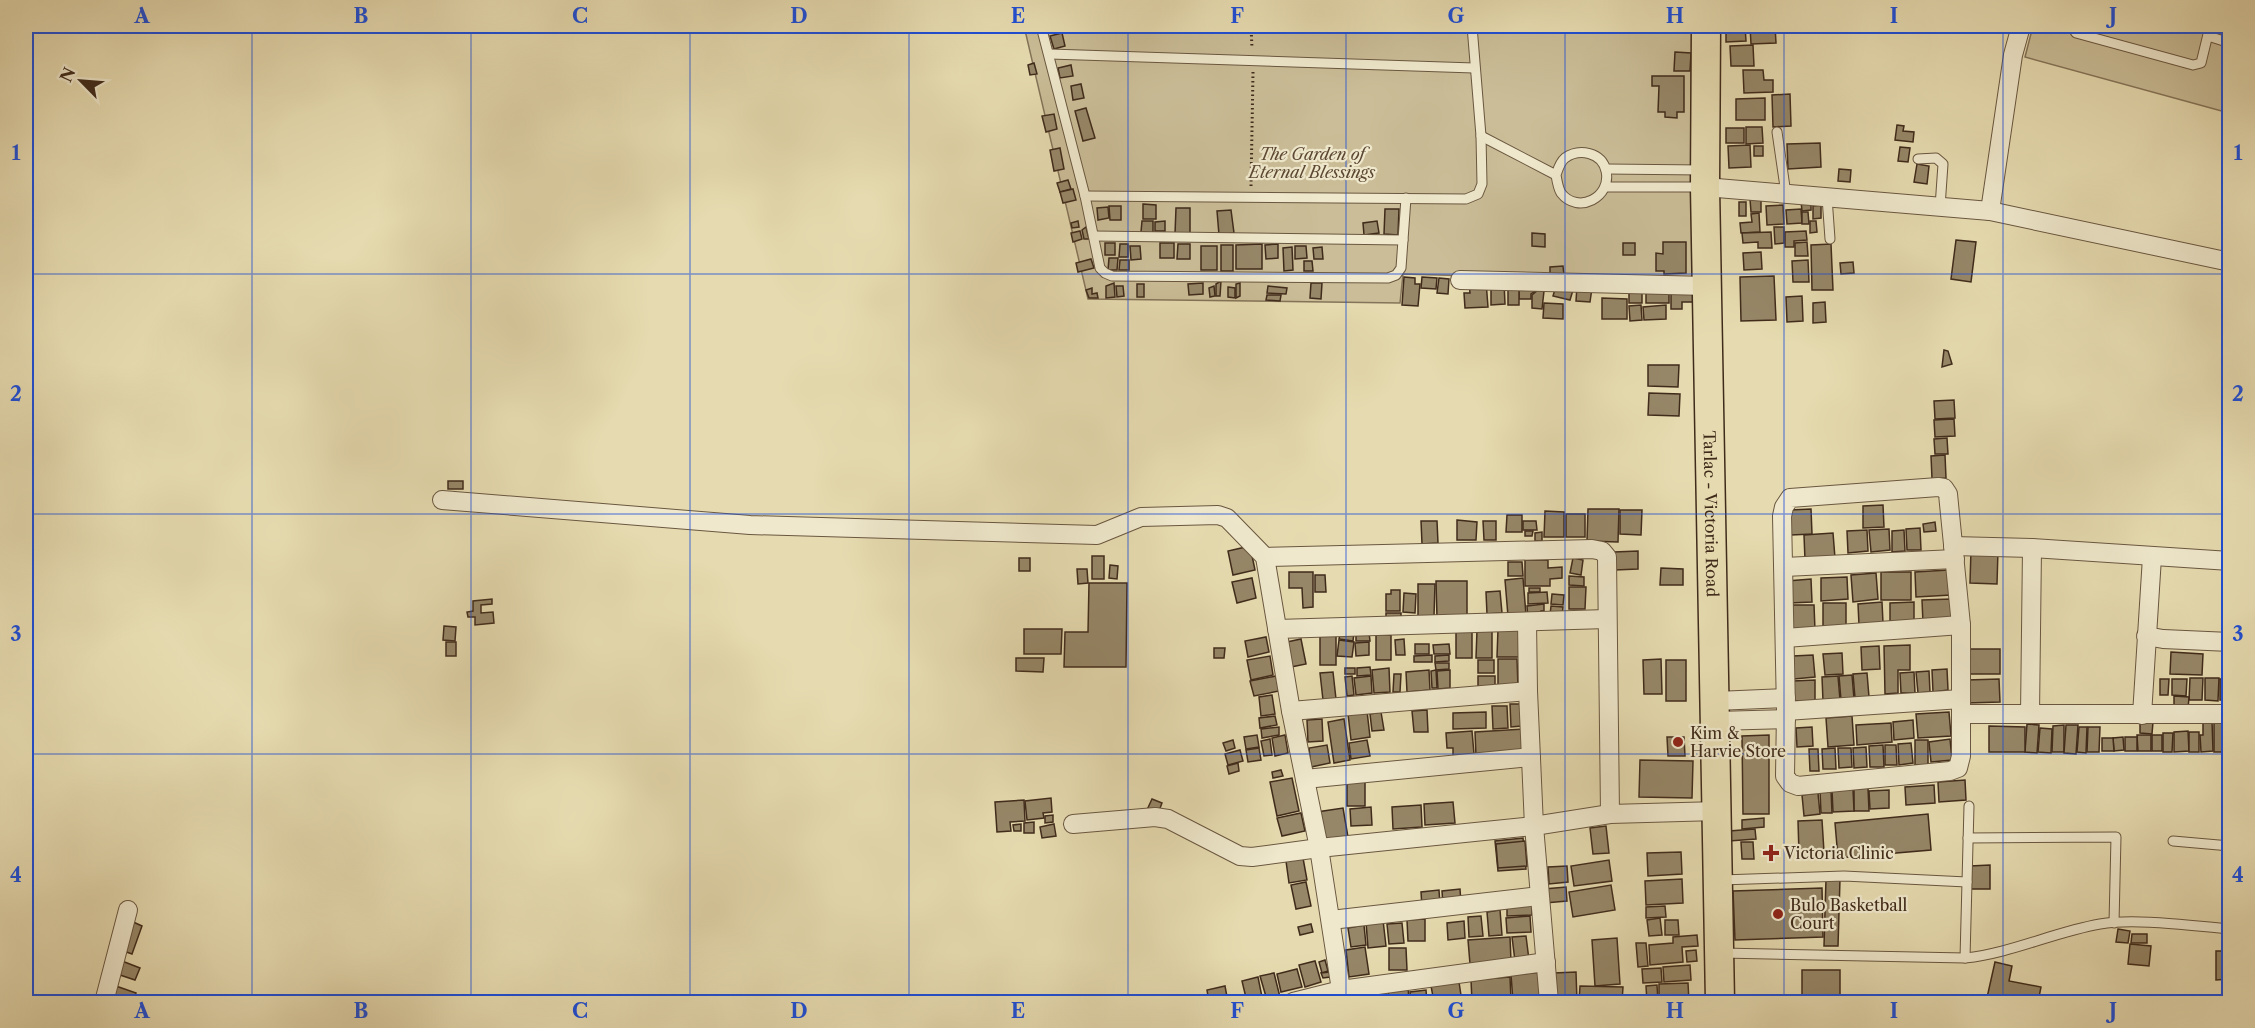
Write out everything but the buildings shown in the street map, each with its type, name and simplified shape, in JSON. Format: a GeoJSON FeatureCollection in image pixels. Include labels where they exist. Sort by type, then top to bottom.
{"type":"FeatureCollection","features":[{"type":"Feature","properties":{"kind":"main road","name":"Tarlac - Victoria Road"},"geometry":{"type":"LineString","coordinates":[[1706,26],[1705,178],[1720,1002]]}},
{"type":"Feature","properties":{"kind":"street"},"geometry":{"type":"LineString","coordinates":[[1990,211],[2013,55],[2021,26]]}},
{"type":"Feature","properties":{"kind":"street"},"geometry":{"type":"LineString","coordinates":[[1705,178],[1786,194],[1990,211],[2229,262]]}},
{"type":"Feature","properties":{"kind":"street"},"geometry":{"type":"LineString","coordinates":[[1460,280],[1707,286]]}},
{"type":"Feature","properties":{"kind":"street"},"geometry":{"type":"LineString","coordinates":[[1944,488],[1948,494],[1954,552],[1961,626],[1961,756],[1958,768],[1950,771],[1798,786],[1790,783],[1785,776],[1782,516],[1784,507],[1790,498],[1944,488]]}},
{"type":"Feature","properties":{"kind":"street"},"geometry":{"type":"LineString","coordinates":[[442,500],[750,525],[1097,535],[1141,516],[1218,515],[1227,518],[1265,557],[1291,711],[1319,848],[1341,990]]}},
{"type":"Feature","properties":{"kind":"street"},"geometry":{"type":"LineString","coordinates":[[2030,714],[2032,548]]}},
{"type":"Feature","properties":{"kind":"street"},"geometry":{"type":"LineString","coordinates":[[1784,567],[1954,552],[2032,548],[2229,561]]}},
{"type":"Feature","properties":{"kind":"street"},"geometry":{"type":"LineString","coordinates":[[1265,557],[1592,549],[1602,551],[1607,557],[1610,814]]}},
{"type":"Feature","properties":{"kind":"street"},"geometry":{"type":"LineString","coordinates":[[2142,715],[2152,557]]}},
{"type":"Feature","properties":{"kind":"street"},"geometry":{"type":"LineString","coordinates":[[1277,629],[1607,619]]}},
{"type":"Feature","properties":{"kind":"street"},"geometry":{"type":"LineString","coordinates":[[1527,622],[1534,826],[1549,1002]]}},
{"type":"Feature","properties":{"kind":"street"},"geometry":{"type":"LineString","coordinates":[[1785,638],[1961,626]]}},
{"type":"Feature","properties":{"kind":"street"},"geometry":{"type":"LineString","coordinates":[[2146,636],[2229,642]]}},
{"type":"Feature","properties":{"kind":"street"},"geometry":{"type":"LineString","coordinates":[[1291,711],[1528,691]]}},
{"type":"Feature","properties":{"kind":"street"},"geometry":{"type":"LineString","coordinates":[[1716,711],[1961,706],[2030,714],[2229,714]]}},
{"type":"Feature","properties":{"kind":"street"},"geometry":{"type":"LineString","coordinates":[[1305,779],[1531,757]]}},
{"type":"Feature","properties":{"kind":"street"},"geometry":{"type":"LineString","coordinates":[[1073,824],[1155,817],[1168,819],[1240,856],[1252,857],[1534,826],[1610,814],[1718,811]]}},
{"type":"Feature","properties":{"kind":"street"},"geometry":{"type":"LineString","coordinates":[[1331,920],[1539,896]]}},
{"type":"Feature","properties":{"kind":"street"},"geometry":{"type":"LineString","coordinates":[[104,1002],[128,910]]}},
{"type":"Feature","properties":{"kind":"street"},"geometry":{"type":"LineString","coordinates":[[1293,1002],[1341,990],[1546,962]]}},
{"type":"Feature","properties":{"kind":"lane"},"geometry":{"type":"LineString","coordinates":[[1041,26],[1085,196],[1100,268],[1104,273],[1112,276],[1388,278],[1401,268],[1406,198]]}},
{"type":"Feature","properties":{"kind":"lane"},"geometry":{"type":"LineString","coordinates":[[1085,196],[1466,199],[1478,194],[1482,184],[1481,135],[1472,26]]}},
{"type":"Feature","properties":{"kind":"lane"},"geometry":{"type":"LineString","coordinates":[[2071,26],[2076,33],[2193,65],[2200,63],[2211,26]]}},
{"type":"Feature","properties":{"kind":"lane"},"geometry":{"type":"LineString","coordinates":[[2208,36],[2229,43]]}},
{"type":"Feature","properties":{"kind":"lane"},"geometry":{"type":"LineString","coordinates":[[1050,54],[1474,68]]}},
{"type":"Feature","properties":{"kind":"lane"},"geometry":{"type":"LineString","coordinates":[[1777,132],[1786,194]]}},
{"type":"Feature","properties":{"kind":"lane"},"geometry":{"type":"LineString","coordinates":[[1481,135],[1556,175]]}},
{"type":"Feature","properties":{"kind":"lane"},"geometry":{"type":"LineString","coordinates":[[1579,151],[1595,155],[1606,169],[1606,187],[1597,199],[1584,204],[1567,199],[1559,190],[1556,175],[1563,159],[1579,151]]}},
{"type":"Feature","properties":{"kind":"lane"},"geometry":{"type":"LineString","coordinates":[[1918,159],[1936,158],[1943,164],[1940,207]]}},
{"type":"Feature","properties":{"kind":"lane"},"geometry":{"type":"LineString","coordinates":[[1606,169],[1705,178]]}},
{"type":"Feature","properties":{"kind":"lane"},"geometry":{"type":"LineString","coordinates":[[1606,187],[1705,178]]}},
{"type":"Feature","properties":{"kind":"lane"},"geometry":{"type":"LineString","coordinates":[[1827,197],[1830,239]]}},
{"type":"Feature","properties":{"kind":"lane"},"geometry":{"type":"LineString","coordinates":[[1094,236],[1403,240]]}},
{"type":"Feature","properties":{"kind":"lane"},"geometry":{"type":"LineString","coordinates":[[1965,958],[1969,806]]}},
{"type":"Feature","properties":{"kind":"lane"},"geometry":{"type":"LineString","coordinates":[[1968,838],[2116,837],[2114,923]]}},
{"type":"Feature","properties":{"kind":"lane"},"geometry":{"type":"LineString","coordinates":[[2173,842],[2229,846]]}},
{"type":"Feature","properties":{"kind":"lane"},"geometry":{"type":"LineString","coordinates":[[1718,880],[1844,876],[1967,882]]}},
{"type":"Feature","properties":{"kind":"lane"},"geometry":{"type":"LineString","coordinates":[[1719,953],[1965,958],[1996,953],[2100,924],[2229,929]]}},
{"type":"Feature","properties":{"kind":"path"},"geometry":{"type":"LineString","coordinates":[[1251,26],[1253,61],[1251,197]]}},
{"type":"Feature","properties":{"kind":"green space","name":"The Garden of Eternal Blessings"},"geometry":{"type":"Polygon","coordinates":[[[1024,26],[1693,26],[1691,74],[1692,282],[1403,274],[1400,303],[1088,299],[1024,26]]]}},
{"type":"Feature","properties":{"kind":"green space"},"geometry":{"type":"Polygon","coordinates":[[[2033,26],[2229,26],[2229,113],[2025,57],[2033,26]]]}},
{"type":"Feature","properties":{"kind":"place","name":"Kim & Harvie Store"},"geometry":{"type":"Point","coordinates":[1678,742]}},
{"type":"Feature","properties":{"kind":"place","name":"Victoria Clinic"},"geometry":{"type":"Point","coordinates":[1771,853]}},
{"type":"Feature","properties":{"kind":"place","name":"Bulo Basketball Court"},"geometry":{"type":"Point","coordinates":[1778,914]}}]}
